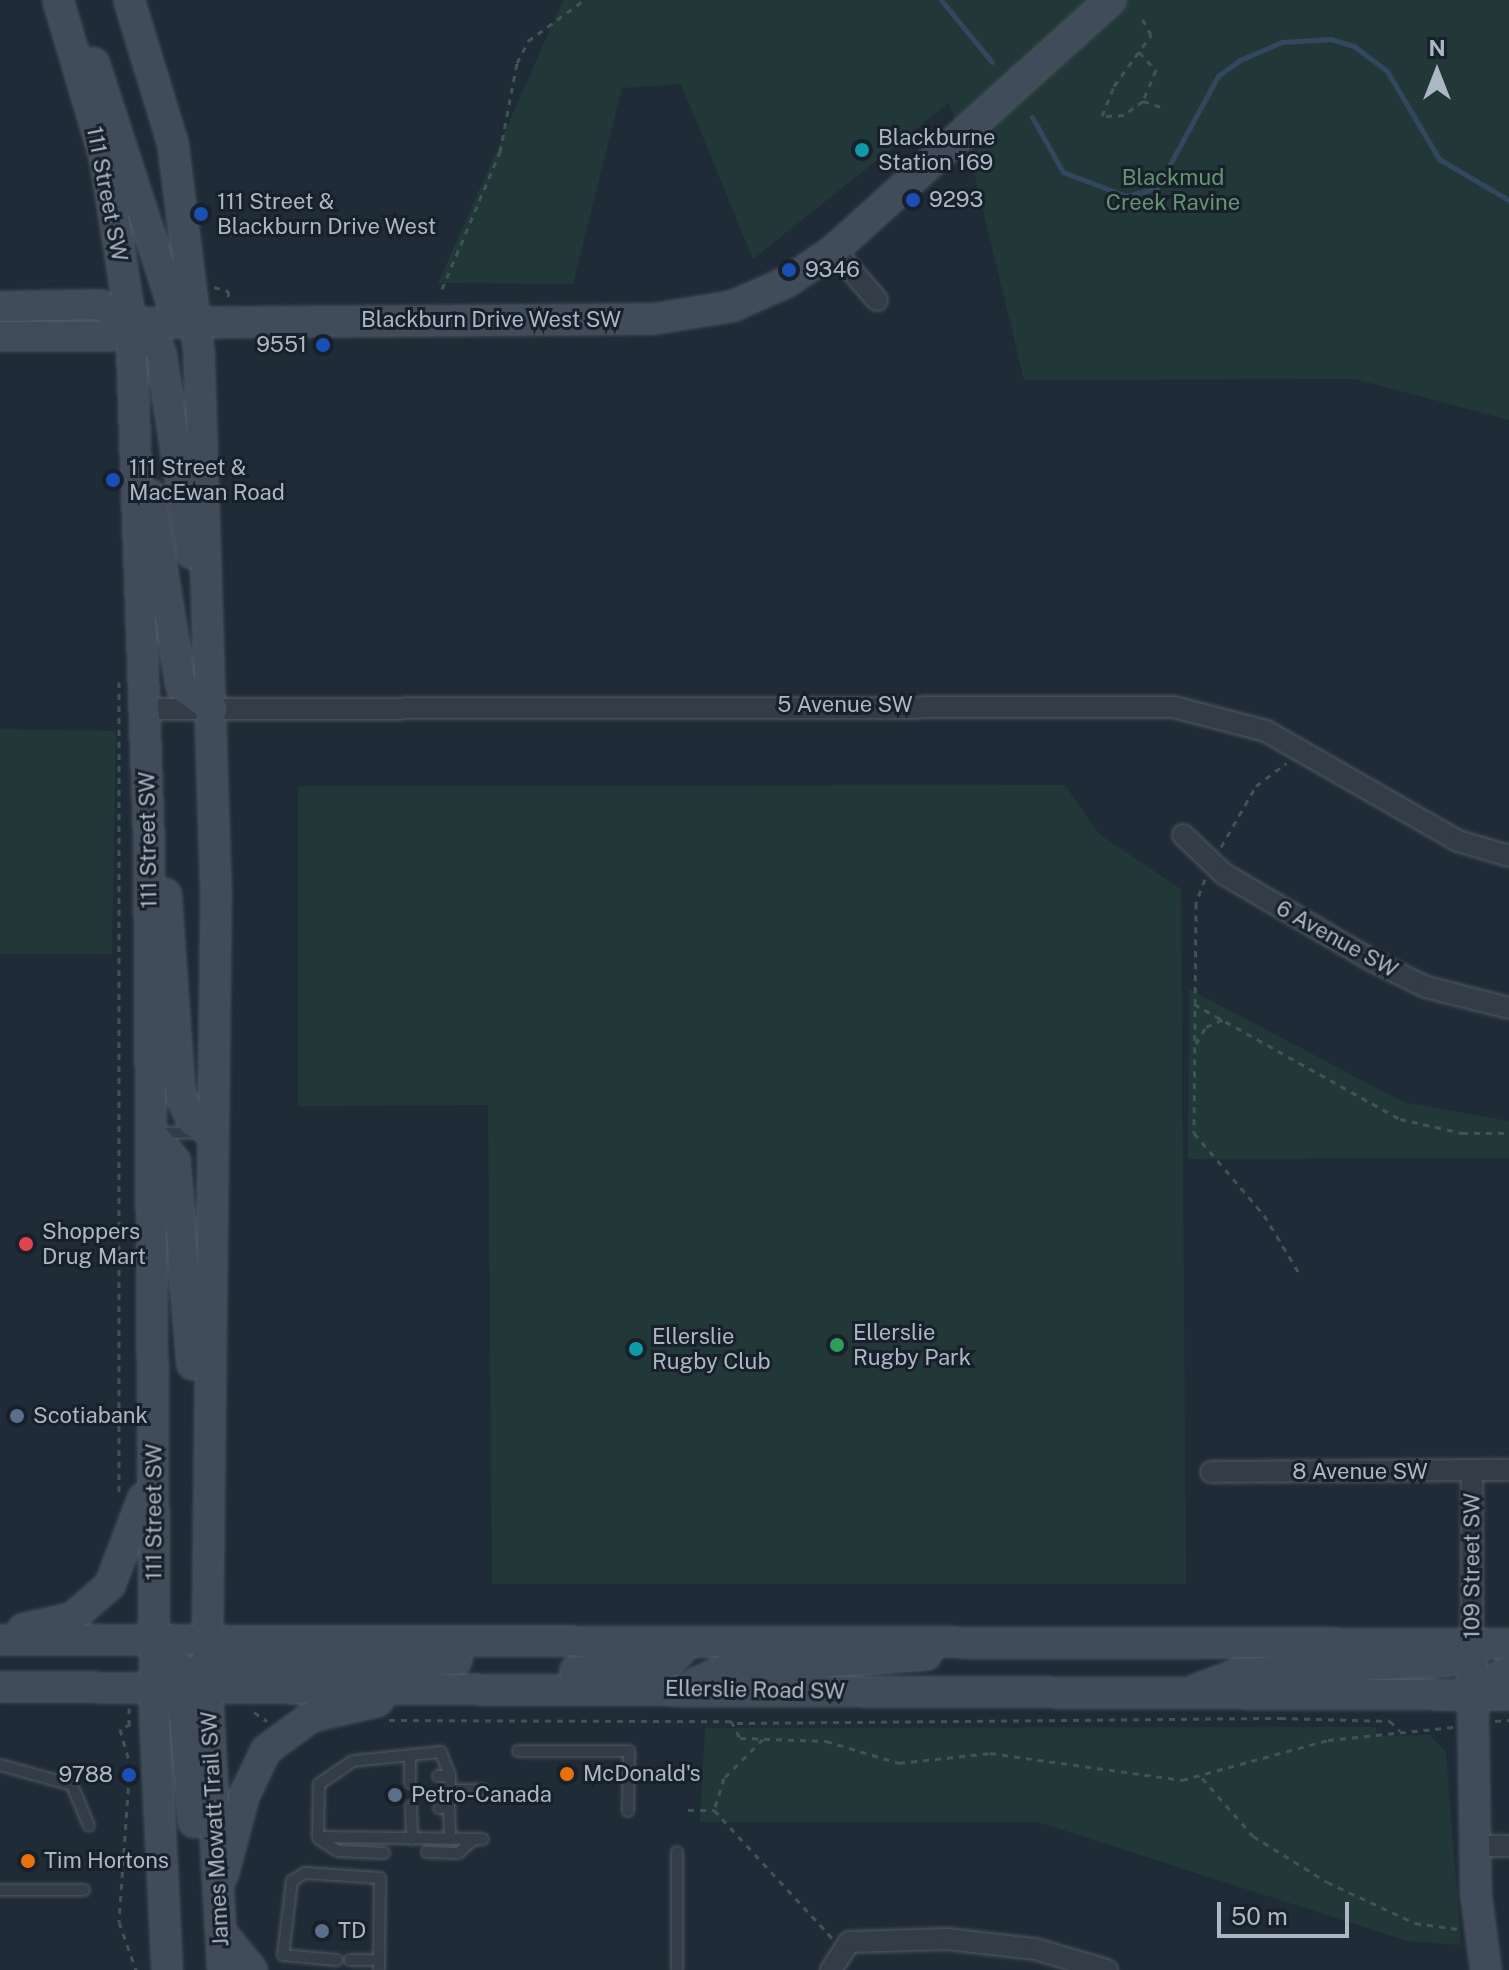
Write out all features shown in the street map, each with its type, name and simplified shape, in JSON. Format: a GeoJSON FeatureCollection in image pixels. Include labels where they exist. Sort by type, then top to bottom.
{"type":"FeatureCollection","features":[{"type":"Feature","properties":{"kind":"main road"},"geometry":{"type":"LineString","coordinates":[[129,0],[173,144],[211,645],[213,709],[206,1448],[208,1582],[190,1675],[163,1883],[167,1970]]}},
{"type":"Feature","properties":{"kind":"main road","name":"Blackburn Drive West SW"},"geometry":{"type":"LineString","coordinates":[[139,323],[688,315],[764,294],[834,250],[1111,0]]}},
{"type":"Feature","properties":{"kind":"main road"},"geometry":{"type":"LineString","coordinates":[[59,2],[99,72],[187,322]]}},
{"type":"Feature","properties":{"kind":"main road","name":"111 Street SW"},"geometry":{"type":"LineString","coordinates":[[59,2],[105,159],[139,323],[136,456],[148,802],[155,1641],[190,1675]]}},
{"type":"Feature","properties":{"kind":"main road"},"geometry":{"type":"LineString","coordinates":[[0,307],[100,305],[139,323],[161,354],[211,645]]}},
{"type":"Feature","properties":{"kind":"main road"},"geometry":{"type":"LineString","coordinates":[[0,336],[108,336],[139,323]]}},
{"type":"Feature","properties":{"kind":"main road"},"geometry":{"type":"LineString","coordinates":[[136,456],[158,532],[181,686],[213,709]]}},
{"type":"Feature","properties":{"kind":"main road"},"geometry":{"type":"LineString","coordinates":[[148,802],[165,875],[180,1094],[192,1121],[210,1131]]}},
{"type":"Feature","properties":{"kind":"main road"},"geometry":{"type":"LineString","coordinates":[[151,1133],[175,1161],[190,1353],[206,1448]]}},
{"type":"Feature","properties":{"kind":"main road"},"geometry":{"type":"LineString","coordinates":[[0,1632],[72,1618],[110,1585],[138,1526],[154,1434]]}},
{"type":"Feature","properties":{"kind":"main road"},"geometry":{"type":"LineString","coordinates":[[208,1582],[217,1615],[240,1629],[605,1642]]}},
{"type":"Feature","properties":{"kind":"main road","name":"Ellerslie Road SW"},"geometry":{"type":"LineString","coordinates":[[0,1640],[155,1641],[190,1675],[449,1686],[1176,1698],[1509,1695]]}},
{"type":"Feature","properties":{"kind":"main road","name":"Ellerslie Road SW"},"geometry":{"type":"LineString","coordinates":[[0,1687],[605,1642],[982,1643],[1473,1652]]}},
{"type":"Feature","properties":{"kind":"main road"},"geometry":{"type":"LineString","coordinates":[[484,1686],[523,1675],[670,1662],[688,1643]]}},
{"type":"Feature","properties":{"kind":"main road"},"geometry":{"type":"LineString","coordinates":[[690,1689],[724,1670],[887,1663],[982,1643]]}},
{"type":"Feature","properties":{"kind":"main road"},"geometry":{"type":"LineString","coordinates":[[1176,1698],[1241,1673],[1473,1652],[1509,1645]]}},
{"type":"Feature","properties":{"kind":"main road"},"geometry":{"type":"LineString","coordinates":[[1473,1652],[1475,1846],[1486,1970]]}},
{"type":"Feature","properties":{"kind":"main road"},"geometry":{"type":"LineString","coordinates":[[1474,1695],[1509,1670]]}},
{"type":"Feature","properties":{"kind":"main road","name":"James Mowatt Trail SW"},"geometry":{"type":"LineString","coordinates":[[190,1675],[223,1970]]}},
{"type":"Feature","properties":{"kind":"main road"},"geometry":{"type":"LineString","coordinates":[[217,1895],[244,1796],[282,1735],[330,1709],[449,1686]]}},
{"type":"Feature","properties":{"kind":"main road"},"geometry":{"type":"LineString","coordinates":[[163,1883],[187,1970]]}},
{"type":"Feature","properties":{"kind":"main road"},"geometry":{"type":"LineString","coordinates":[[220,1931],[252,1970]]}},
{"type":"Feature","properties":{"kind":"street"},"geometry":{"type":"LineString","coordinates":[[834,250],[877,300]]}},
{"type":"Feature","properties":{"kind":"street","name":"5 Avenue SW"},"geometry":{"type":"LineString","coordinates":[[145,709],[1174,707],[1249,724],[1298,747],[1458,841],[1509,856]]}},
{"type":"Feature","properties":{"kind":"street","name":"6 Avenue SW"},"geometry":{"type":"LineString","coordinates":[[1183,835],[1212,865],[1398,974],[1509,1008]]}},
{"type":"Feature","properties":{"kind":"street","name":"8 Avenue SW"},"geometry":{"type":"LineString","coordinates":[[1211,1472],[1472,1473],[1509,1470]]}},
{"type":"Feature","properties":{"kind":"street","name":"109 Street SW"},"geometry":{"type":"LineString","coordinates":[[1472,1473],[1473,1652]]}},
{"type":"Feature","properties":{"kind":"street"},"geometry":{"type":"LineString","coordinates":[[1475,1846],[1509,1846]]}},
{"type":"Feature","properties":{"kind":"street"},"geometry":{"type":"LineString","coordinates":[[831,1970],[840,1947],[872,1940],[985,1941],[1107,1970]]}},
{"type":"Feature","properties":{"kind":"lane"},"geometry":{"type":"LineString","coordinates":[[151,1133],[210,1131]]}},
{"type":"Feature","properties":{"kind":"lane"},"geometry":{"type":"LineString","coordinates":[[518,1751],[629,1751],[628,1811]]}},
{"type":"Feature","properties":{"kind":"lane"},"geometry":{"type":"LineString","coordinates":[[318,1837],[319,1784],[353,1761],[410,1760],[419,1752],[441,1752],[449,1790],[444,1808],[450,1839]]}},
{"type":"Feature","properties":{"kind":"lane"},"geometry":{"type":"LineString","coordinates":[[410,1760],[414,1778]]}},
{"type":"Feature","properties":{"kind":"lane"},"geometry":{"type":"LineString","coordinates":[[0,1765],[72,1785],[89,1826]]}},
{"type":"Feature","properties":{"kind":"lane"},"geometry":{"type":"LineString","coordinates":[[449,1790],[483,1790]]}},
{"type":"Feature","properties":{"kind":"lane"},"geometry":{"type":"LineString","coordinates":[[412,1839],[414,1808]]}},
{"type":"Feature","properties":{"kind":"lane"},"geometry":{"type":"LineString","coordinates":[[318,1837],[478,1839],[458,1853],[427,1852]]}},
{"type":"Feature","properties":{"kind":"lane"},"geometry":{"type":"LineString","coordinates":[[318,1837],[338,1851],[384,1853]]}},
{"type":"Feature","properties":{"kind":"lane"},"geometry":{"type":"LineString","coordinates":[[677,1852],[677,1970]]}},
{"type":"Feature","properties":{"kind":"lane"},"geometry":{"type":"LineString","coordinates":[[337,1960],[283,1955],[292,1881],[305,1873],[380,1878],[379,1965],[350,1960]]}},
{"type":"Feature","properties":{"kind":"lane"},"geometry":{"type":"LineString","coordinates":[[0,1890],[84,1890]]}},
{"type":"Feature","properties":{"kind":"path"},"geometry":{"type":"LineString","coordinates":[[442,289],[500,152],[517,63],[528,41],[584,0]]}},
{"type":"Feature","properties":{"kind":"path"},"geometry":{"type":"LineString","coordinates":[[1139,52],[1156,70],[1143,101],[1124,115],[1102,116],[1139,52],[1151,35],[1140,14]]}},
{"type":"Feature","properties":{"kind":"path"},"geometry":{"type":"LineString","coordinates":[[1143,101],[1162,107]]}},
{"type":"Feature","properties":{"kind":"path"},"geometry":{"type":"LineString","coordinates":[[216,289],[228,291],[229,301]]}},
{"type":"Feature","properties":{"kind":"path"},"geometry":{"type":"LineString","coordinates":[[119,672],[119,1506]]}},
{"type":"Feature","properties":{"kind":"path"},"geometry":{"type":"LineString","coordinates":[[1298,747],[1256,786],[1212,865],[1196,903],[1194,1133],[1211,1159],[1264,1215],[1299,1273]]}},
{"type":"Feature","properties":{"kind":"path"},"geometry":{"type":"LineString","coordinates":[[1194,1004],[1226,1018],[1400,1119],[1462,1133],[1509,1133]]}},
{"type":"Feature","properties":{"kind":"path"},"geometry":{"type":"LineString","coordinates":[[1194,1048],[1206,1027],[1226,1018]]}},
{"type":"Feature","properties":{"kind":"path"},"geometry":{"type":"LineString","coordinates":[[241,1710],[260,1714],[275,1729]]}},
{"type":"Feature","properties":{"kind":"path"},"geometry":{"type":"LineString","coordinates":[[377,1721],[736,1723],[1280,1718],[1390,1721],[1400,1731]]}},
{"type":"Feature","properties":{"kind":"path"},"geometry":{"type":"LineString","coordinates":[[736,1723],[740,1738],[826,1741],[899,1763],[990,1753],[1155,1779],[1202,1778],[1328,1740],[1457,1723]]}},
{"type":"Feature","properties":{"kind":"path"},"geometry":{"type":"LineString","coordinates":[[129,1724],[120,1729],[130,1764],[119,1922],[136,1970]]}},
{"type":"Feature","properties":{"kind":"path"},"geometry":{"type":"LineString","coordinates":[[714,1810],[732,1767],[764,1738]]}},
{"type":"Feature","properties":{"kind":"path"},"geometry":{"type":"LineString","coordinates":[[1202,1778],[1215,1799],[1240,1824],[1359,1899],[1415,1923],[1462,1929]]}},
{"type":"Feature","properties":{"kind":"path"},"geometry":{"type":"LineString","coordinates":[[688,1810],[714,1810],[840,1947]]}},
{"type":"Feature","properties":{"kind":"green space","name":"Blackmud Creek Ravine"},"geometry":{"type":"Polygon","coordinates":[[[563,0],[1509,0],[1509,420],[1355,379],[1024,380],[972,165],[949,103],[753,259],[681,84],[622,88],[573,284],[438,283],[563,0]]]}},
{"type":"Feature","properties":{"kind":"green space"},"geometry":{"type":"Polygon","coordinates":[[[0,729],[116,731],[112,954],[0,954],[0,729]]]}},
{"type":"Feature","properties":{"kind":"green space","name":"Ellerslie Rugby Park"},"geometry":{"type":"Polygon","coordinates":[[[1065,785],[1099,834],[1181,889],[1186,1584],[492,1584],[488,1105],[298,1106],[298,786],[1065,785]]]}},
{"type":"Feature","properties":{"kind":"green space"},"geometry":{"type":"Polygon","coordinates":[[[1189,989],[1403,1102],[1509,1121],[1509,1158],[1188,1159],[1189,989]]]}},
{"type":"Feature","properties":{"kind":"green space"},"geometry":{"type":"Polygon","coordinates":[[[1376,1727],[1377,1736],[1429,1735],[1446,1752],[1461,1945],[1407,1941],[1038,1822],[700,1822],[705,1728],[1376,1727]]]}},
{"type":"Feature","properties":{"kind":"waterway"},"geometry":{"type":"LineString","coordinates":[[941,0],[992,62]]}},
{"type":"Feature","properties":{"kind":"waterway"},"geometry":{"type":"LineString","coordinates":[[1032,117],[1063,172],[1126,196],[1157,188],[1218,76],[1240,60],[1282,42],[1331,39],[1354,46],[1387,71],[1439,159],[1509,200]]}},
{"type":"Feature","properties":{"kind":"place","name":"Blackburne Station 169"},"geometry":{"type":"Point","coordinates":[862,150]}},
{"type":"Feature","properties":{"kind":"place","name":"9293"},"geometry":{"type":"Point","coordinates":[913,200]}},
{"type":"Feature","properties":{"kind":"place","name":"111 Street & Blackburn Drive West"},"geometry":{"type":"Point","coordinates":[201,214]}},
{"type":"Feature","properties":{"kind":"place","name":"9346"},"geometry":{"type":"Point","coordinates":[789,270]}},
{"type":"Feature","properties":{"kind":"place","name":"9551"},"geometry":{"type":"Point","coordinates":[323,345]}},
{"type":"Feature","properties":{"kind":"place","name":"111 Street & MacEwan Road"},"geometry":{"type":"Point","coordinates":[113,480]}},
{"type":"Feature","properties":{"kind":"place","name":"Shoppers Drug Mart"},"geometry":{"type":"Point","coordinates":[26,1244]}},
{"type":"Feature","properties":{"kind":"place","name":"Ellerslie Rugby Park"},"geometry":{"type":"Point","coordinates":[837,1345]}},
{"type":"Feature","properties":{"kind":"place","name":"Ellerslie Rugby Club"},"geometry":{"type":"Point","coordinates":[636,1349]}},
{"type":"Feature","properties":{"kind":"place","name":"Scotiabank"},"geometry":{"type":"Point","coordinates":[17,1416]}},
{"type":"Feature","properties":{"kind":"place","name":"McDonald's"},"geometry":{"type":"Point","coordinates":[567,1774]}},
{"type":"Feature","properties":{"kind":"place","name":"9788"},"geometry":{"type":"Point","coordinates":[129,1775]}},
{"type":"Feature","properties":{"kind":"place","name":"Petro-Canada"},"geometry":{"type":"Point","coordinates":[395,1795]}},
{"type":"Feature","properties":{"kind":"place","name":"Tim Hortons"},"geometry":{"type":"Point","coordinates":[28,1861]}},
{"type":"Feature","properties":{"kind":"place","name":"TD"},"geometry":{"type":"Point","coordinates":[322,1931]}}]}
